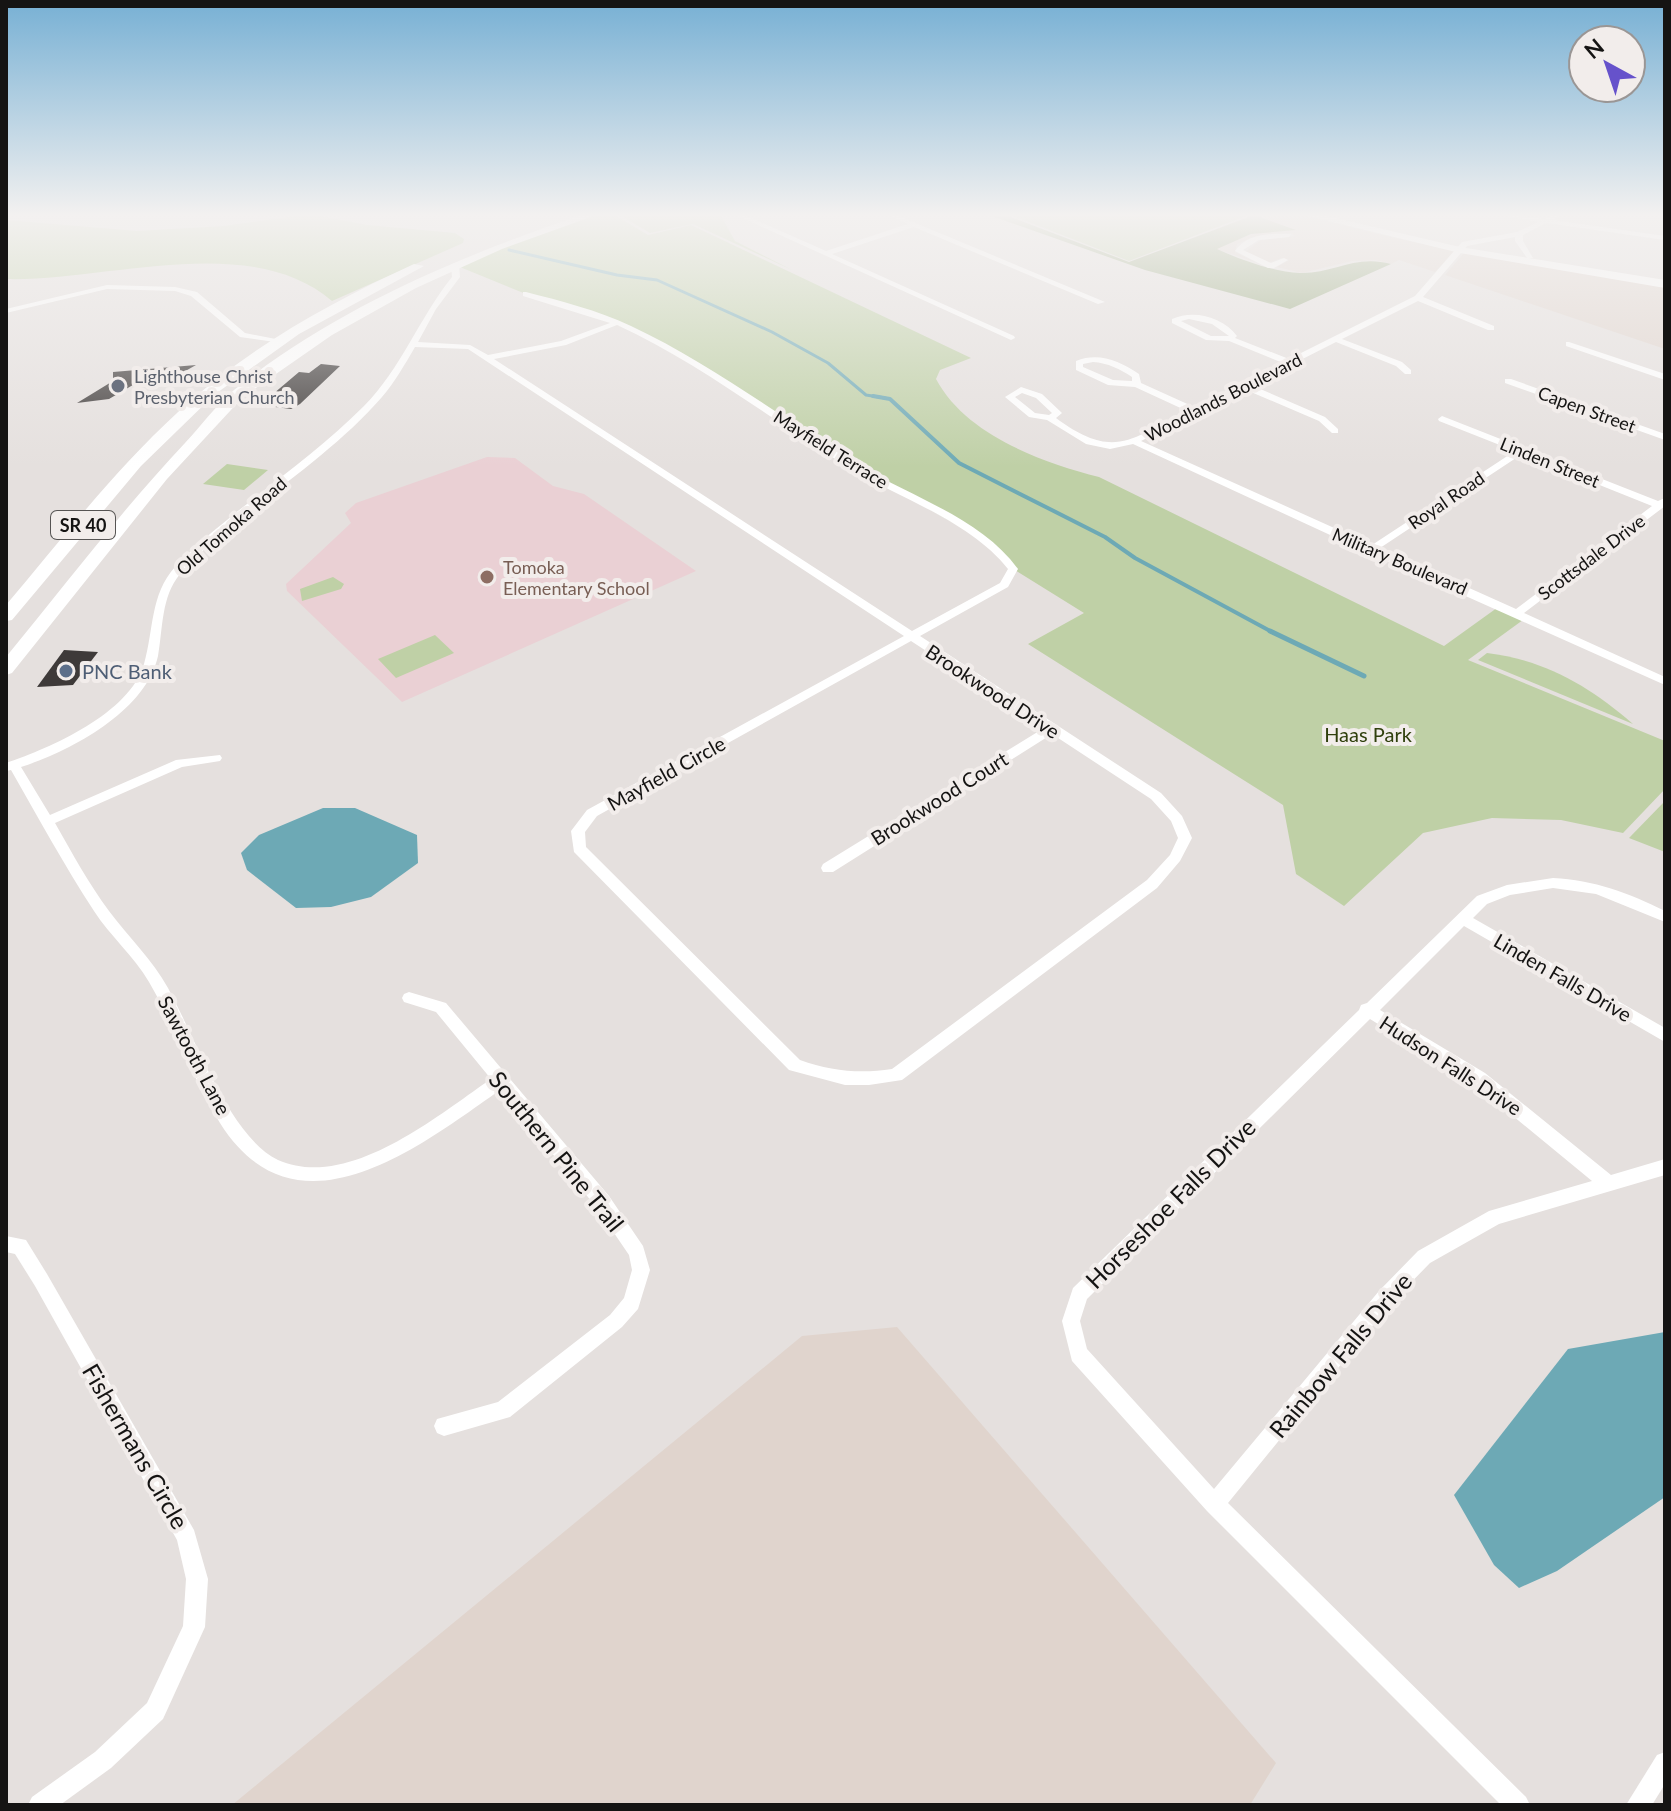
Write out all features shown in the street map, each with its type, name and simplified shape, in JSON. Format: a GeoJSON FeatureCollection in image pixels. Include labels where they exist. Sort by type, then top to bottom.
{"type":"FeatureCollection","features":[{"type":"Feature","properties":{"kind":"main road","name":"SR 40"},"geometry":{"type":"LineString","coordinates":[[6,616],[162,435],[226,380],[310,322],[356,299]]}},
{"type":"Feature","properties":{"kind":"main road","name":"SR 40"},"geometry":{"type":"LineString","coordinates":[[6,669],[174,462],[238,394],[311,343],[386,299]]}},
{"type":"Feature","properties":{"kind":"main road"},"geometry":{"type":"LineString","coordinates":[[310,322],[304,334],[311,343]]}},
{"type":"Feature","properties":{"kind":"main road"},"geometry":{"type":"LineString","coordinates":[[238,394],[285,351],[282,341]]}},
{"type":"Feature","properties":{"kind":"main road"},"geometry":{"type":"LineString","coordinates":[[162,435],[165,454],[174,462]]}},
{"type":"Feature","properties":{"kind":"main road"},"geometry":{"type":"LineString","coordinates":[[137,462],[150,476],[149,493]]}},
{"type":"Feature","properties":{"kind":"street"},"geometry":{"type":"LineString","coordinates":[[6,311],[59,299]]}},
{"type":"Feature","properties":{"kind":"street"},"geometry":{"type":"LineString","coordinates":[[199,299],[243,335],[282,341]]}},
{"type":"Feature","properties":{"kind":"street","name":"Old Tomoka Road"},"geometry":{"type":"LineString","coordinates":[[10,766],[100,724],[128,697],[146,676],[167,583],[195,552],[366,409],[395,376],[437,299]]}},
{"type":"Feature","properties":{"kind":"street","name":"Mayfield Terrace"},"geometry":{"type":"LineString","coordinates":[[540,299],[616,323],[702,369],[859,469],[1006,556],[1013,569],[1004,585],[911,637]]}},
{"type":"Feature","properties":{"kind":"street"},"geometry":{"type":"LineString","coordinates":[[924,299],[1011,338]]}},
{"type":"Feature","properties":{"kind":"street"},"geometry":{"type":"LineString","coordinates":[[1093,299],[1101,302]]}},
{"type":"Feature","properties":{"kind":"street","name":"Woodlands Boulevard"},"geometry":{"type":"LineString","coordinates":[[1134,441],[1417,299]]}},
{"type":"Feature","properties":{"kind":"street"},"geometry":{"type":"LineString","coordinates":[[1419,299],[1491,328]]}},
{"type":"Feature","properties":{"kind":"street"},"geometry":{"type":"LineString","coordinates":[[1230,339],[1233,336],[1229,329],[1195,316],[1181,316],[1175,321],[1209,338],[1230,339],[1291,363]]}},
{"type":"Feature","properties":{"kind":"street"},"geometry":{"type":"LineString","coordinates":[[487,358],[563,343],[616,323]]}},
{"type":"Feature","properties":{"kind":"street"},"geometry":{"type":"LineString","coordinates":[[1337,340],[1399,364],[1408,372]]}},
{"type":"Feature","properties":{"kind":"street","name":"Brookwood Drive"},"geometry":{"type":"LineString","coordinates":[[413,344],[470,347],[1156,796],[1177,819],[1185,838],[1175,858],[1152,884],[896,1075],[872,1080],[835,1080]]}},
{"type":"Feature","properties":{"kind":"street"},"geometry":{"type":"LineString","coordinates":[[1569,344],[1665,377]]}},
{"type":"Feature","properties":{"kind":"street"},"geometry":{"type":"LineString","coordinates":[[1137,384],[1136,376],[1102,360],[1085,359],[1078,366],[1111,383],[1137,384],[1195,411]]}},
{"type":"Feature","properties":{"kind":"street","name":"Capen Street"},"geometry":{"type":"LineString","coordinates":[[1508,381],[1665,437]]}},
{"type":"Feature","properties":{"kind":"street"},"geometry":{"type":"LineString","coordinates":[[1245,386],[1322,419],[1335,431]]}},
{"type":"Feature","properties":{"kind":"street"},"geometry":{"type":"LineString","coordinates":[[1050,418],[1058,413],[1055,408],[1031,391],[1013,392],[1009,397],[1032,415],[1050,418],[1079,440],[1095,446],[1116,448],[1134,441]]}},
{"type":"Feature","properties":{"kind":"street","name":"Linden Street"},"geometry":{"type":"LineString","coordinates":[[1442,419],[1662,503]]}},
{"type":"Feature","properties":{"kind":"street","name":"Military Boulevard"},"geometry":{"type":"LineString","coordinates":[[1134,441],[1665,681]]}},
{"type":"Feature","properties":{"kind":"street","name":"Royal Road"},"geometry":{"type":"LineString","coordinates":[[1371,550],[1521,451]]}},
{"type":"Feature","properties":{"kind":"street","name":"Scottsdale Drive"},"geometry":{"type":"LineString","coordinates":[[1518,613],[1662,503]]}},
{"type":"Feature","properties":{"kind":"street","name":"Mayfield Circle"},"geometry":{"type":"LineString","coordinates":[[835,1080],[795,1065],[579,849],[578,831],[592,813],[911,637]]}},
{"type":"Feature","properties":{"kind":"street","name":"Brookwood Court"},"geometry":{"type":"LineString","coordinates":[[828,868],[1051,729]]}},
{"type":"Feature","properties":{"kind":"street"},"geometry":{"type":"LineString","coordinates":[[48,821],[180,763],[216,758]]}},
{"type":"Feature","properties":{"kind":"street","name":"Sawtooth Lane"},"geometry":{"type":"LineString","coordinates":[[10,766],[48,821],[99,907],[154,977],[206,1082],[238,1133],[267,1164],[292,1172],[324,1174],[354,1168],[388,1155],[500,1081]]}},
{"type":"Feature","properties":{"kind":"street","name":"Horseshoe Falls Drive"},"geometry":{"type":"LineString","coordinates":[[1518,1805],[1214,1504],[1079,1354],[1071,1321],[1079,1294],[1366,1009],[1482,900],[1511,887],[1542,881],[1579,883],[1625,896],[1665,917]]}},
{"type":"Feature","properties":{"kind":"street","name":"Linden Falls Drive"},"geometry":{"type":"LineString","coordinates":[[1462,918],[1665,1036]]}},
{"type":"Feature","properties":{"kind":"street","name":"Southern Pine Trail"},"geometry":{"type":"LineString","coordinates":[[409,998],[441,1007],[625,1233],[639,1261],[638,1289],[632,1303],[616,1321],[503,1410],[444,1426]]}},
{"type":"Feature","properties":{"kind":"street","name":"Hudson Falls Drive"},"geometry":{"type":"LineString","coordinates":[[1366,1009],[1479,1078],[1608,1183]]}},
{"type":"Feature","properties":{"kind":"street","name":"Rainbow Falls Drive"},"geometry":{"type":"LineString","coordinates":[[1214,1504],[1385,1297],[1424,1257],[1495,1217],[1665,1167]]}},
{"type":"Feature","properties":{"kind":"street","name":"Fishermans Circle"},"geometry":{"type":"LineString","coordinates":[[6,1244],[20,1246],[41,1280],[187,1537],[197,1579],[194,1627],[155,1711],[103,1760],[40,1805]]}},
{"type":"Feature","properties":{"kind":"street"},"geometry":{"type":"LineString","coordinates":[[1638,1805],[1665,1763]]}},
{"type":"Feature","properties":{"kind":"shaded area"},"geometry":{"type":"Polygon","coordinates":[[[1515,299],[1665,299],[1665,349],[1515,299]]]}},
{"type":"Feature","properties":{"kind":"shaded area","name":"Tomoka Elementary School"},"geometry":{"type":"Polygon","coordinates":[[[487,457],[515,458],[553,486],[584,494],[696,571],[402,702],[287,591],[286,584],[351,523],[345,513],[356,503],[487,457]]]}},
{"type":"Feature","properties":{"kind":"shaded area"},"geometry":{"type":"Polygon","coordinates":[[[897,1327],[1276,1763],[1250,1805],[232,1805],[802,1336],[897,1327]]]}},
{"type":"Feature","properties":{"kind":"green space","name":"Haas Park"},"geometry":{"type":"Polygon","coordinates":[[[539,299],[846,299],[971,358],[940,370],[936,379],[949,399],[966,416],[985,431],[1030,454],[1099,477],[1444,646],[1501,605],[1527,617],[1468,660],[1665,741],[1665,789],[1623,833],[1561,820],[1492,818],[1423,833],[1344,906],[1296,874],[1283,805],[1028,644],[1084,613],[1013,569],[980,538],[859,469],[755,401],[632,330],[539,299]]]}},
{"type":"Feature","properties":{"kind":"green space"},"geometry":{"type":"Polygon","coordinates":[[[1251,299],[1314,299],[1290,309],[1251,299]]]}},
{"type":"Feature","properties":{"kind":"green space"},"geometry":{"type":"Polygon","coordinates":[[[227,464],[268,470],[244,490],[203,484],[227,464]]]}},
{"type":"Feature","properties":{"kind":"green space"},"geometry":{"type":"Polygon","coordinates":[[[333,577],[344,584],[341,589],[302,601],[300,589],[333,577]]]}},
{"type":"Feature","properties":{"kind":"green space"},"geometry":{"type":"Polygon","coordinates":[[[435,635],[454,653],[396,678],[378,659],[435,635]]]}},
{"type":"Feature","properties":{"kind":"green space"},"geometry":{"type":"Polygon","coordinates":[[[1487,653],[1528,662],[1565,677],[1600,698],[1633,724],[1478,660],[1487,653]]]}},
{"type":"Feature","properties":{"kind":"green space"},"geometry":{"type":"Polygon","coordinates":[[[1665,801],[1665,852],[1629,838],[1665,801]]]}},
{"type":"Feature","properties":{"kind":"water"},"geometry":{"type":"Polygon","coordinates":[[[323,808],[355,808],[417,835],[418,863],[371,897],[331,907],[296,908],[247,870],[241,853],[259,835],[323,808]]]}},
{"type":"Feature","properties":{"kind":"water"},"geometry":{"type":"Polygon","coordinates":[[[1665,1332],[1665,1497],[1557,1571],[1519,1588],[1494,1565],[1454,1495],[1568,1349],[1665,1332]]]}},
{"type":"Feature","properties":{"kind":"building"},"geometry":{"type":"Polygon","coordinates":[[[321,364],[340,366],[300,404],[291,409],[260,405],[299,372],[309,373],[321,364]]]}},
{"type":"Feature","properties":{"kind":"building","name":"Lighthouse Christ Presbyterian Church"},"geometry":{"type":"Polygon","coordinates":[[[196,365],[166,382],[138,382],[109,399],[77,403],[113,381],[113,372],[196,365]]]}},
{"type":"Feature","properties":{"kind":"building","name":"PNC Bank"},"geometry":{"type":"Polygon","coordinates":[[[64,650],[98,652],[73,685],[37,687],[64,650]]]}},
{"type":"Feature","properties":{"kind":"waterway"},"geometry":{"type":"LineString","coordinates":[[698,299],[772,332],[828,363],[866,395],[879,397]]}},
{"type":"Feature","properties":{"kind":"waterway"},"geometry":{"type":"LineString","coordinates":[[873,396],[879,397]]}},
{"type":"Feature","properties":{"kind":"waterway"},"geometry":{"type":"LineString","coordinates":[[879,397],[885,398]]}},
{"type":"Feature","properties":{"kind":"waterway"},"geometry":{"type":"LineString","coordinates":[[879,397],[890,399],[959,463],[1105,537],[1135,558],[1273,632]]}},
{"type":"Feature","properties":{"kind":"waterway"},"geometry":{"type":"LineString","coordinates":[[1273,632],[1364,676]]}},
{"type":"Feature","properties":{"kind":"place","name":"Lighthouse Christ Presbyterian Church"},"geometry":{"type":"Point","coordinates":[118,386]}},
{"type":"Feature","properties":{"kind":"place","name":"Tomoka Elementary School"},"geometry":{"type":"Point","coordinates":[487,577]}},
{"type":"Feature","properties":{"kind":"place","name":"PNC Bank"},"geometry":{"type":"Point","coordinates":[66,671]}}]}
